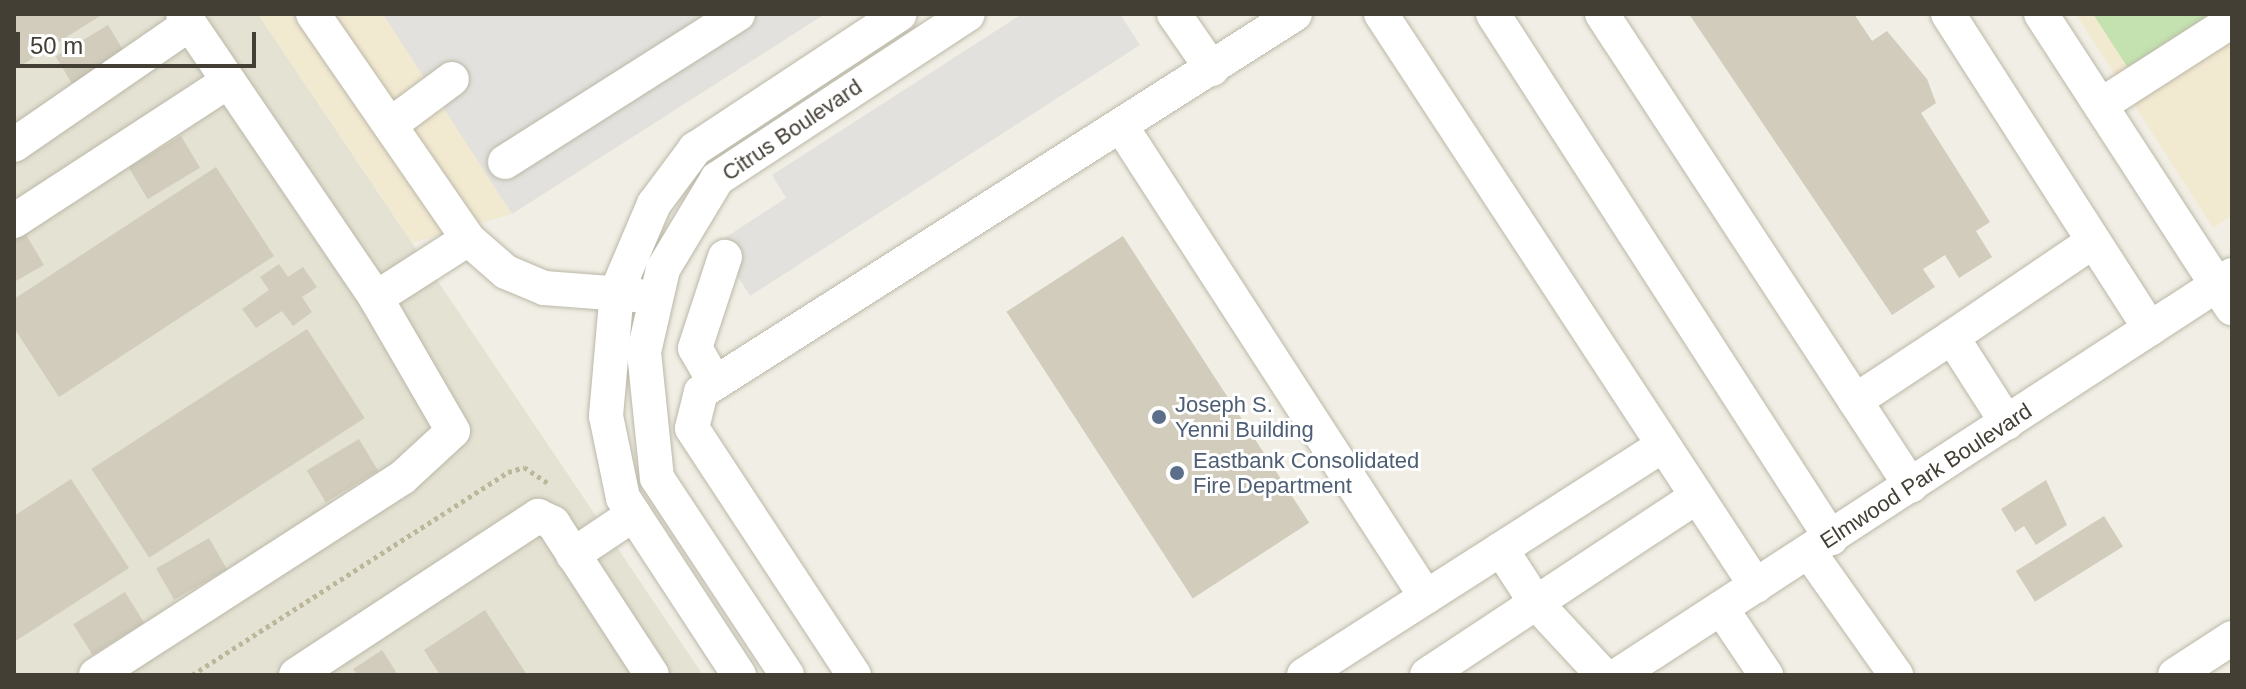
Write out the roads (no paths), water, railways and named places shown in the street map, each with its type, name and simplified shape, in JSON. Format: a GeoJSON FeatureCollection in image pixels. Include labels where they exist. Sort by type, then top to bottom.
{"type":"FeatureCollection","features":[{"type":"Feature","properties":{"kind":"street"},"geometry":{"type":"LineString","coordinates":[[313,14],[468,239],[506,272],[544,288],[617,291],[656,299]]}},
{"type":"Feature","properties":{"kind":"street"},"geometry":{"type":"LineString","coordinates":[[505,162],[738,14]]}},
{"type":"Feature","properties":{"kind":"street","name":"Citrus Boulevard"},"geometry":{"type":"LineString","coordinates":[[739,675],[623,498],[606,416],[617,291],[654,204],[695,149],[900,14]]}},
{"type":"Feature","properties":{"kind":"street","name":"Citrus Boulevard"},"geometry":{"type":"LineString","coordinates":[[787,675],[657,478],[644,352],[663,269],[717,179],[968,14]]}},
{"type":"Feature","properties":{"kind":"street"},"geometry":{"type":"LineString","coordinates":[[1174,14],[1212,69]]}},
{"type":"Feature","properties":{"kind":"street"},"geometry":{"type":"LineString","coordinates":[[854,675],[692,428],[701,392],[1295,14]]}},
{"type":"Feature","properties":{"kind":"street"},"geometry":{"type":"LineString","coordinates":[[1381,14],[1756,586]]}},
{"type":"Feature","properties":{"kind":"street"},"geometry":{"type":"LineString","coordinates":[[1493,14],[1820,545],[1896,675]]}},
{"type":"Feature","properties":{"kind":"street"},"geometry":{"type":"LineString","coordinates":[[1602,14],[1911,486]]}},
{"type":"Feature","properties":{"kind":"street"},"geometry":{"type":"LineString","coordinates":[[1948,14],[2150,329]]}},
{"type":"Feature","properties":{"kind":"street"},"geometry":{"type":"LineString","coordinates":[[2041,14],[2227,289]]}},
{"type":"Feature","properties":{"kind":"street"},"geometry":{"type":"LineString","coordinates":[[14,145],[185,19],[376,298],[453,431],[402,478],[96,675]]}},
{"type":"Feature","properties":{"kind":"street"},"geometry":{"type":"LineString","coordinates":[[2101,105],[2232,21]]}},
{"type":"Feature","properties":{"kind":"street"},"geometry":{"type":"LineString","coordinates":[[390,125],[452,79]]}},
{"type":"Feature","properties":{"kind":"street"},"geometry":{"type":"LineString","coordinates":[[14,221],[227,82]]}},
{"type":"Feature","properties":{"kind":"street"},"geometry":{"type":"LineString","coordinates":[[1121,126],[1426,597]]}},
{"type":"Feature","properties":{"kind":"street"},"geometry":{"type":"LineString","coordinates":[[376,298],[468,239]]}},
{"type":"Feature","properties":{"kind":"street"},"geometry":{"type":"LineString","coordinates":[[1855,401],[2094,241]]}},
{"type":"Feature","properties":{"kind":"street"},"geometry":{"type":"LineString","coordinates":[[715,383],[695,348],[725,257]]}},
{"type":"Feature","properties":{"kind":"street","name":"Elmwood Park Boulevard"},"geometry":{"type":"LineString","coordinates":[[1616,675],[2150,329],[2227,289]]}},
{"type":"Feature","properties":{"kind":"street"},"geometry":{"type":"LineString","coordinates":[[1952,337],[2007,423]]}},
{"type":"Feature","properties":{"kind":"street"},"geometry":{"type":"LineString","coordinates":[[1304,675],[1663,445]]}},
{"type":"Feature","properties":{"kind":"street"},"geometry":{"type":"LineString","coordinates":[[1427,675],[1696,497]]}},
{"type":"Feature","properties":{"kind":"street"},"geometry":{"type":"LineString","coordinates":[[573,555],[634,514]]}},
{"type":"Feature","properties":{"kind":"street"},"geometry":{"type":"LineString","coordinates":[[296,675],[538,516],[553,523],[652,675]]}},
{"type":"Feature","properties":{"kind":"street"},"geometry":{"type":"LineString","coordinates":[[1501,549],[1536,603],[1616,675]]}},
{"type":"Feature","properties":{"kind":"street"},"geometry":{"type":"LineString","coordinates":[[1721,608],[1766,675]]}},
{"type":"Feature","properties":{"kind":"street"},"geometry":{"type":"LineString","coordinates":[[2175,675],[2232,638]]}},
{"type":"Feature","properties":{"kind":"place","name":"Joseph S. Yenni Building"},"geometry":{"type":"Point","coordinates":[1159,417]}},
{"type":"Feature","properties":{"kind":"place","name":"Eastbank Consolidated Fire Department"},"geometry":{"type":"Point","coordinates":[1177,473]}}]}
